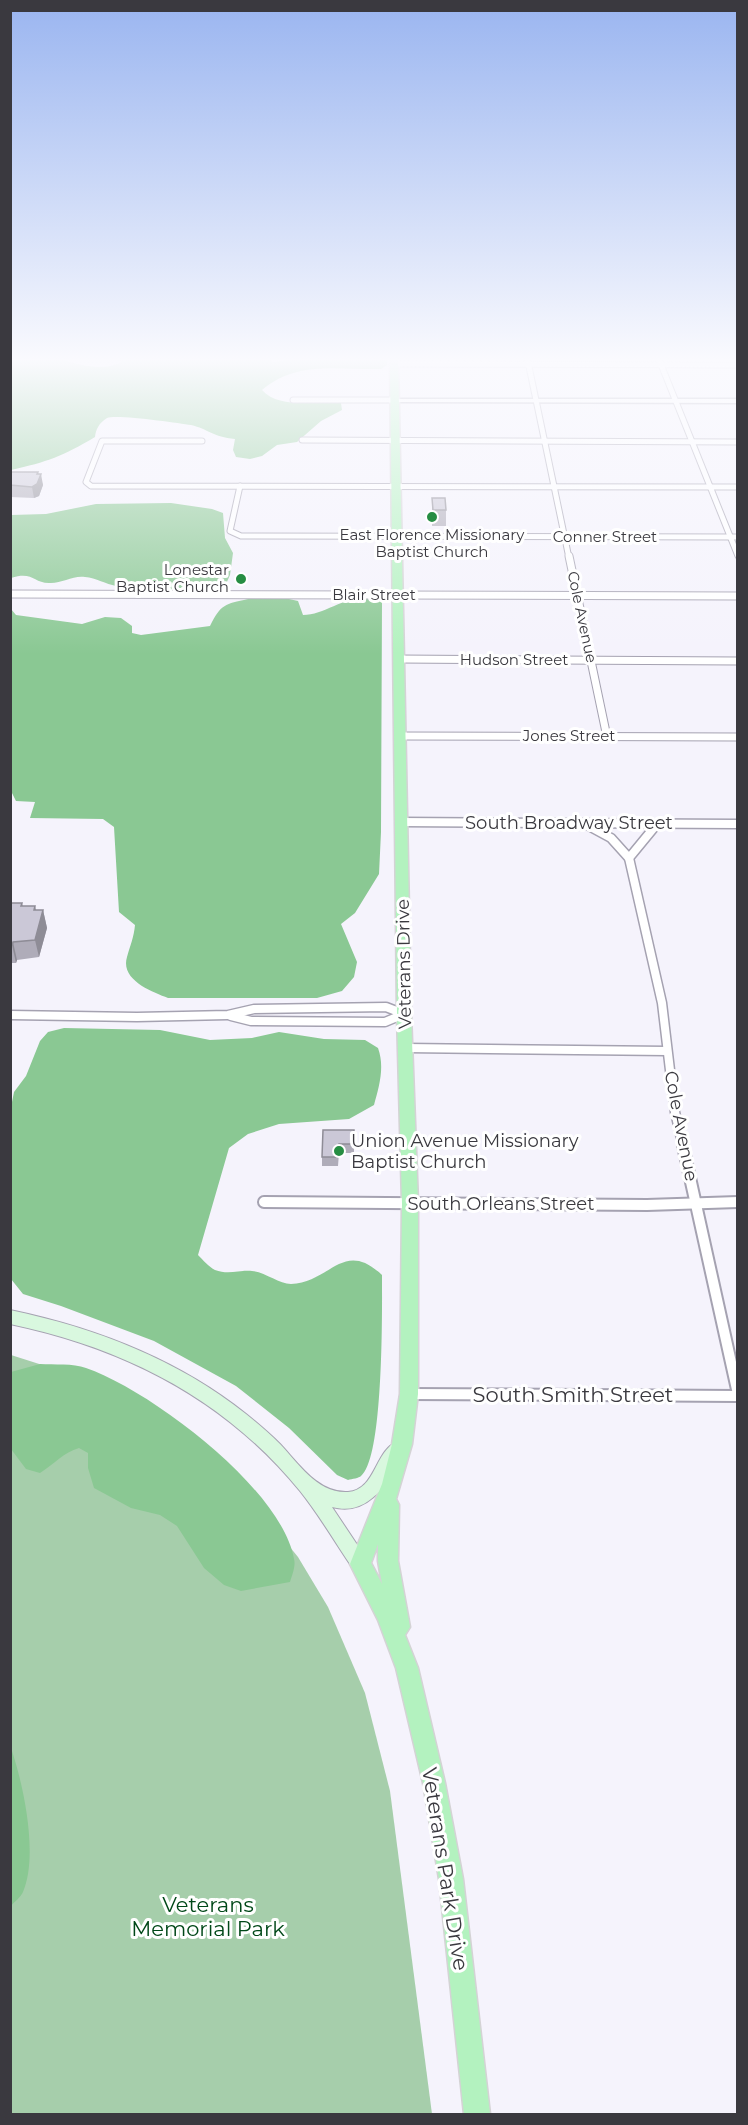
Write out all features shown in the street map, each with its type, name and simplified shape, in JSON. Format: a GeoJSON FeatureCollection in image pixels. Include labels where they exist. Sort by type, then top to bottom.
{"type":"FeatureCollection","features":[{"type":"Feature","properties":{"kind":"main road","name":"Veterans Drive"},"geometry":{"type":"LineString","coordinates":[[360,1564],[392,1484],[402,1444],[409,1394],[410,1203],[404,1014],[395,456]]}},
{"type":"Feature","properties":{"kind":"main road"},"geometry":{"type":"LineString","coordinates":[[10,1317],[60,1328],[152,1362],[229,1411],[271,1447],[301,1479],[360,1564]]}},
{"type":"Feature","properties":{"kind":"main road"},"geometry":{"type":"LineString","coordinates":[[301,1479],[329,1498],[342,1500],[357,1498],[369,1492],[402,1444]]}},
{"type":"Feature","properties":{"kind":"main road"},"geometry":{"type":"LineString","coordinates":[[392,1484],[388,1561],[407,1668]]}},
{"type":"Feature","properties":{"kind":"main road","name":"Veterans Park Drive"},"geometry":{"type":"LineString","coordinates":[[360,1564],[386,1614],[407,1668],[434,1783],[451,1880],[477,2115]]}},
{"type":"Feature","properties":{"kind":"street"},"geometry":{"type":"LineString","coordinates":[[96,456],[86,479],[91,486],[738,487]]}},
{"type":"Feature","properties":{"kind":"street","name":"Cole Avenue"},"geometry":{"type":"LineString","coordinates":[[548,456],[607,737]]}},
{"type":"Feature","properties":{"kind":"street"},"geometry":{"type":"LineString","coordinates":[[698,456],[738,556]]}},
{"type":"Feature","properties":{"kind":"street","name":"Conner Street"},"geometry":{"type":"LineString","coordinates":[[240,486],[230,531],[241,536],[738,537]]}},
{"type":"Feature","properties":{"kind":"street","name":"Blair Street"},"geometry":{"type":"LineString","coordinates":[[10,594],[738,596]]}},
{"type":"Feature","properties":{"kind":"street","name":"Hudson Street"},"geometry":{"type":"LineString","coordinates":[[398,659],[738,661]]}},
{"type":"Feature","properties":{"kind":"street","name":"Jones Street"},"geometry":{"type":"LineString","coordinates":[[400,736],[738,737]]}},
{"type":"Feature","properties":{"kind":"street","name":"South Broadway Street"},"geometry":{"type":"LineString","coordinates":[[401,822],[738,824]]}},
{"type":"Feature","properties":{"kind":"street","name":"Cole Avenue"},"geometry":{"type":"LineString","coordinates":[[573,823],[589,826],[608,835],[622,848],[628,858],[662,1003],[675,1112],[738,1395]]}},
{"type":"Feature","properties":{"kind":"street"},"geometry":{"type":"LineString","coordinates":[[628,858],[657,824]]}},
{"type":"Feature","properties":{"kind":"street"},"geometry":{"type":"LineString","coordinates":[[10,1015],[136,1017],[228,1015],[254,1009],[386,1007],[404,1014]]}},
{"type":"Feature","properties":{"kind":"street"},"geometry":{"type":"LineString","coordinates":[[228,1015],[251,1021],[385,1022],[404,1014]]}},
{"type":"Feature","properties":{"kind":"street"},"geometry":{"type":"LineString","coordinates":[[406,1048],[667,1051]]}},
{"type":"Feature","properties":{"kind":"street","name":"South Orleans Street"},"geometry":{"type":"LineString","coordinates":[[264,1202],[696,1204],[738,1202]]}},
{"type":"Feature","properties":{"kind":"street","name":"South Smith Street"},"geometry":{"type":"LineString","coordinates":[[409,1394],[738,1395]]}},
{"type":"Feature","properties":{"kind":"green space"},"geometry":{"type":"Polygon","coordinates":[[[11,456],[58,456],[45,461],[11,470],[11,456]]]}},
{"type":"Feature","properties":{"kind":"green space"},"geometry":{"type":"Polygon","coordinates":[[[236,456],[261,456],[250,459],[236,456]]]}},
{"type":"Feature","properties":{"kind":"green space"},"geometry":{"type":"Polygon","coordinates":[[[171,503],[212,509],[223,513],[225,538],[233,553],[230,575],[226,584],[186,590],[156,591],[112,585],[85,577],[54,583],[24,576],[11,578],[11,515],[46,514],[96,504],[171,503]]]}},
{"type":"Feature","properties":{"kind":"green space"},"geometry":{"type":"Polygon","coordinates":[[[362,597],[382,602],[379,874],[355,913],[341,924],[357,962],[354,977],[342,991],[317,998],[168,998],[139,984],[128,972],[127,957],[135,925],[119,912],[114,827],[103,819],[30,818],[35,802],[16,801],[11,791],[11,609],[16,615],[82,624],[105,617],[121,618],[132,626],[132,633],[141,635],[210,626],[224,606],[248,599],[298,601],[303,615],[323,611],[362,597]]]}},
{"type":"Feature","properties":{"kind":"green space"},"geometry":{"type":"Polygon","coordinates":[[[64,1028],[160,1030],[210,1040],[252,1038],[279,1032],[324,1039],[365,1040],[378,1048],[381,1070],[374,1105],[349,1119],[279,1124],[248,1134],[229,1148],[198,1255],[215,1270],[257,1272],[291,1284],[305,1282],[346,1261],[357,1261],[368,1265],[382,1275],[378,1413],[369,1464],[360,1477],[348,1480],[337,1475],[289,1428],[236,1386],[154,1341],[23,1294],[11,1279],[11,1107],[14,1092],[26,1076],[40,1041],[48,1032],[64,1028]]]}},
{"type":"Feature","properties":{"kind":"green space","name":"Veterans Memorial Park"},"geometry":{"type":"Polygon","coordinates":[[[11,1355],[58,1370],[258,1508],[298,1557],[328,1607],[365,1693],[390,1791],[432,2114],[11,2114],[11,1355]]]}},
{"type":"Feature","properties":{"kind":"green space"},"geometry":{"type":"Polygon","coordinates":[[[40,1364],[81,1366],[113,1380],[144,1397],[210,1446],[240,1474],[265,1503],[284,1532],[294,1562],[290,1582],[241,1591],[224,1585],[204,1568],[177,1526],[160,1515],[131,1508],[94,1488],[88,1468],[88,1453],[79,1448],[63,1456],[40,1473],[26,1469],[11,1449],[11,1372],[40,1364]]]}},
{"type":"Feature","properties":{"kind":"green space"},"geometry":{"type":"Polygon","coordinates":[[[10,1745],[24,1798],[30,1859],[23,1892],[11,1906],[10,1745]]]}},
{"type":"Feature","properties":{"kind":"building"},"geometry":{"type":"Polygon","coordinates":[[[10,472],[38,472],[37,474],[41,474],[37,484],[32,487],[10,485],[10,472]]]}},
{"type":"Feature","properties":{"kind":"building"},"geometry":{"type":"Polygon","coordinates":[[[432,498],[445,498],[446,510],[433,510],[432,498]]]}},
{"type":"Feature","properties":{"kind":"building"},"geometry":{"type":"Polygon","coordinates":[[[10,903],[22,903],[21,906],[35,906],[34,910],[43,910],[35,940],[13,942],[10,945],[10,903]]]}},
{"type":"Feature","properties":{"kind":"building"},"geometry":{"type":"Polygon","coordinates":[[[323,1130],[354,1130],[354,1144],[339,1144],[338,1157],[322,1157],[323,1130]]]}},
{"type":"Feature","properties":{"kind":"place","name":"East Florence Missionary Baptist Church"},"geometry":{"type":"Point","coordinates":[432,517]}},
{"type":"Feature","properties":{"kind":"place","name":"Lonestar Baptist Church"},"geometry":{"type":"Point","coordinates":[241,579]}},
{"type":"Feature","properties":{"kind":"place","name":"Union Avenue Missionary Baptist Church"},"geometry":{"type":"Point","coordinates":[339,1151]}}]}
